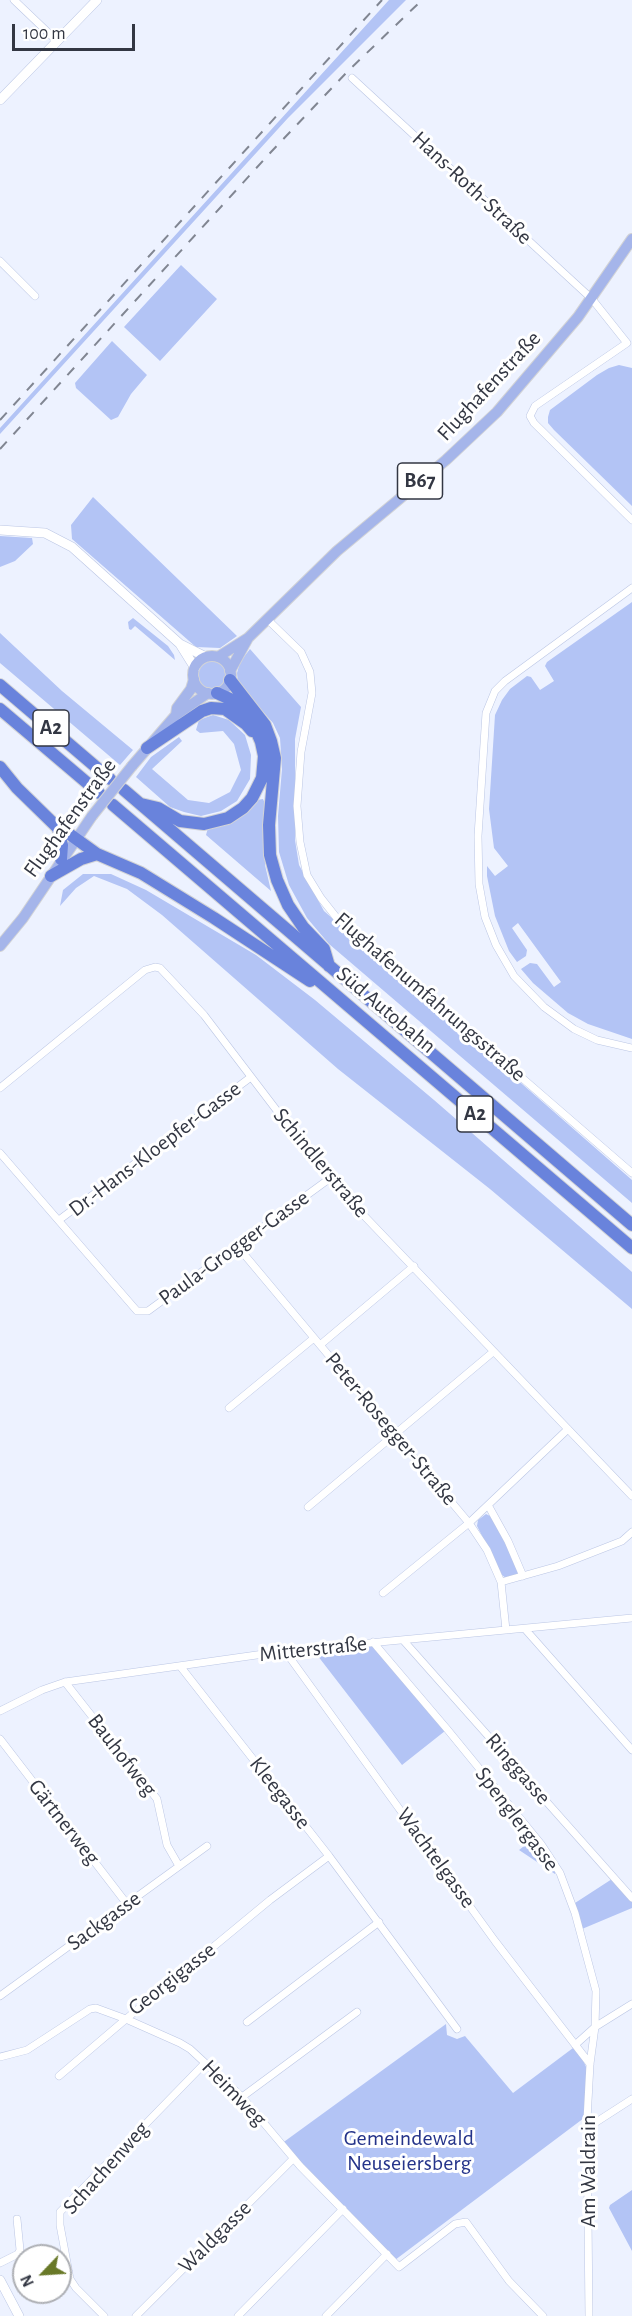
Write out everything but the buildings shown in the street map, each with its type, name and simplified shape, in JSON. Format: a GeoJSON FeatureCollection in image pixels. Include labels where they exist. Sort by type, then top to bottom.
{"type":"FeatureCollection","features":[{"type":"Feature","properties":{"kind":"highway"},"geometry":{"type":"LineString","coordinates":[[230,676],[265,725],[275,758],[269,825],[270,855],[277,880],[288,905],[303,927],[324,949],[330,967]]}},
{"type":"Feature","properties":{"kind":"highway","name":"A2"},"geometry":{"type":"LineString","coordinates":[[0,685],[110,779]]}},
{"type":"Feature","properties":{"kind":"highway"},"geometry":{"type":"LineString","coordinates":[[140,804],[158,808],[171,817],[191,823],[213,823],[228,818],[243,808],[258,788],[264,770],[261,742],[252,721],[230,699],[213,693]]}},
{"type":"Feature","properties":{"kind":"highway"},"geometry":{"type":"LineString","coordinates":[[147,748],[202,711],[211,708],[225,710],[246,724],[261,742]]}},
{"type":"Feature","properties":{"kind":"highway","name":"A2"},"geometry":{"type":"LineString","coordinates":[[0,709],[99,793]]}},
{"type":"Feature","properties":{"kind":"highway"},"geometry":{"type":"LineString","coordinates":[[0,767],[17,788],[58,828],[97,854],[141,873],[342,1000]]}},
{"type":"Feature","properties":{"kind":"highway","name":"Süd Autobahn"},"geometry":{"type":"LineString","coordinates":[[124,790],[632,1225]]}},
{"type":"Feature","properties":{"kind":"highway","name":"Süd Autobahn"},"geometry":{"type":"LineString","coordinates":[[112,805],[632,1248]]}},
{"type":"Feature","properties":{"kind":"highway"},"geometry":{"type":"LineString","coordinates":[[58,828],[62,859]]}},
{"type":"Feature","properties":{"kind":"highway"},"geometry":{"type":"LineString","coordinates":[[51,876],[81,859],[97,854]]}},
{"type":"Feature","properties":{"kind":"main road"},"geometry":{"type":"LineString","coordinates":[[0,100],[97,0]]}},
{"type":"Feature","properties":{"kind":"main road","name":"Flughafenstraße"},"geometry":{"type":"LineString","coordinates":[[218,657],[248,638],[337,551],[446,460],[487,422],[534,370],[592,299],[632,239]]}},
{"type":"Feature","properties":{"kind":"main road"},"geometry":{"type":"LineString","coordinates":[[0,530],[38,532],[62,540],[97,568],[180,644],[206,657],[218,657],[224,660],[230,676]]}},
{"type":"Feature","properties":{"kind":"main road","name":"Flughafenstraße"},"geometry":{"type":"LineString","coordinates":[[0,946],[23,918],[75,838],[147,748],[176,716],[226,687],[248,638]]}},
{"type":"Feature","properties":{"kind":"main road"},"geometry":{"type":"LineString","coordinates":[[180,644],[194,673],[197,686],[213,693]]}},
{"type":"Feature","properties":{"kind":"main road","name":"Flughafenstraße"},"geometry":{"type":"LineString","coordinates":[[176,716],[177,708],[190,689],[198,662],[206,657]]}},
{"type":"Feature","properties":{"kind":"main road"},"geometry":{"type":"LineString","coordinates":[[0,2280],[19,2316]]}},
{"type":"Feature","properties":{"kind":"street"},"geometry":{"type":"LineString","coordinates":[[14,0],[57,41]]}},
{"type":"Feature","properties":{"kind":"street","name":"Hans-Roth-Straße"},"geometry":{"type":"LineString","coordinates":[[352,78],[592,299]]}},
{"type":"Feature","properties":{"kind":"street"},"geometry":{"type":"LineString","coordinates":[[0,261],[35,296]]}},
{"type":"Feature","properties":{"kind":"street"},"geometry":{"type":"LineString","coordinates":[[592,299],[627,343],[535,406],[530,416],[534,423],[632,520]]}},
{"type":"Feature","properties":{"kind":"street"},"geometry":{"type":"LineString","coordinates":[[632,588],[504,681],[495,691],[486,713],[478,836],[479,884],[485,917],[496,945],[514,976],[544,1007],[574,1029],[597,1040],[632,1048]]}},
{"type":"Feature","properties":{"kind":"street","name":"Flughafenumfahrungsstraße"},"geometry":{"type":"LineString","coordinates":[[267,619],[301,651],[310,672],[312,693],[301,752],[297,806],[300,842],[307,875],[321,898],[336,917],[632,1173]]}},
{"type":"Feature","properties":{"kind":"street","name":"Schindlerstraße"},"geometry":{"type":"LineString","coordinates":[[0,1088],[145,970],[160,968],[204,1014],[329,1179],[632,1496]]}},
{"type":"Feature","properties":{"kind":"street","name":"Dr.-Hans-Kloepfer-Gasse"},"geometry":{"type":"LineString","coordinates":[[59,1220],[251,1077]]}},
{"type":"Feature","properties":{"kind":"street"},"geometry":{"type":"LineString","coordinates":[[0,1153],[59,1220]]}},
{"type":"Feature","properties":{"kind":"street","name":"Paula-Grogger-Gasse"},"geometry":{"type":"LineString","coordinates":[[59,1220],[137,1311],[148,1311],[329,1179]]}},
{"type":"Feature","properties":{"kind":"street","name":"Peter-Rosegger-Straße"},"geometry":{"type":"LineString","coordinates":[[238,1247],[470,1522],[487,1550],[501,1582],[506,1630]]}},
{"type":"Feature","properties":{"kind":"street"},"geometry":{"type":"LineString","coordinates":[[320,1345],[414,1266]]}},
{"type":"Feature","properties":{"kind":"street"},"geometry":{"type":"LineString","coordinates":[[229,1408],[314,1338]]}},
{"type":"Feature","properties":{"kind":"street"},"geometry":{"type":"LineString","coordinates":[[308,1507],[494,1352]]}},
{"type":"Feature","properties":{"kind":"street"},"geometry":{"type":"LineString","coordinates":[[383,1593],[470,1522],[568,1429]]}},
{"type":"Feature","properties":{"kind":"street"},"geometry":{"type":"LineString","coordinates":[[488,1505],[508,1541],[523,1576]]}},
{"type":"Feature","properties":{"kind":"street"},"geometry":{"type":"LineString","coordinates":[[501,1582],[558,1566],[622,1540],[632,1532]]}},
{"type":"Feature","properties":{"kind":"street","name":"Mitterstraße"},"geometry":{"type":"LineString","coordinates":[[0,1711],[42,1690],[65,1682],[285,1651],[632,1618]]}},
{"type":"Feature","properties":{"kind":"street"},"geometry":{"type":"LineString","coordinates":[[525,1629],[632,1750]]}},
{"type":"Feature","properties":{"kind":"street","name":"Ringgasse"},"geometry":{"type":"LineString","coordinates":[[403,1640],[632,1898]]}},
{"type":"Feature","properties":{"kind":"street","name":"Spenglergasse"},"geometry":{"type":"LineString","coordinates":[[373,1642],[520,1817],[560,1873],[575,1913],[596,1991],[595,2026]]}},
{"type":"Feature","properties":{"kind":"street","name":"Wachtelgasse"},"geometry":{"type":"LineString","coordinates":[[285,1651],[495,1941],[590,2064]]}},
{"type":"Feature","properties":{"kind":"street","name":"Kleegasse"},"geometry":{"type":"LineString","coordinates":[[180,1666],[329,1856],[457,2029]]}},
{"type":"Feature","properties":{"kind":"street","name":"Bauhofweg"},"geometry":{"type":"LineString","coordinates":[[65,1682],[158,1799],[167,1845],[179,1866]]}},
{"type":"Feature","properties":{"kind":"street","name":"Gärtnerweg"},"geometry":{"type":"LineString","coordinates":[[0,1739],[127,1904]]}},
{"type":"Feature","properties":{"kind":"street","name":"Sackgasse"},"geometry":{"type":"LineString","coordinates":[[0,1996],[207,1846]]}},
{"type":"Feature","properties":{"kind":"street","name":"Georgigasse"},"geometry":{"type":"LineString","coordinates":[[0,2057],[27,2050],[90,2009],[96,2008],[126,2019],[270,1900],[329,1856]]}},
{"type":"Feature","properties":{"kind":"street"},"geometry":{"type":"LineString","coordinates":[[247,2022],[379,1922]]}},
{"type":"Feature","properties":{"kind":"street"},"geometry":{"type":"LineString","coordinates":[[575,2044],[595,2026],[632,2004]]}},
{"type":"Feature","properties":{"kind":"street"},"geometry":{"type":"LineString","coordinates":[[242,2097],[357,2012]]}},
{"type":"Feature","properties":{"kind":"street"},"geometry":{"type":"LineString","coordinates":[[60,2076],[126,2019]]}},
{"type":"Feature","properties":{"kind":"street","name":"Heimweg"},"geometry":{"type":"LineString","coordinates":[[126,2019],[184,2045],[205,2063],[242,2097],[293,2158],[399,2267],[454,2224],[466,2222],[509,2281],[543,2316]]}},
{"type":"Feature","properties":{"kind":"street","name":"Am Waldrain"},"geometry":{"type":"LineString","coordinates":[[588,2315],[587,2128],[590,2064],[595,2026]]}},
{"type":"Feature","properties":{"kind":"street","name":"Schachenweg"},"geometry":{"type":"LineString","coordinates":[[104,2316],[70,2279],[60,2225],[60,2212],[205,2063]]}},
{"type":"Feature","properties":{"kind":"street"},"geometry":{"type":"LineString","coordinates":[[587,2128],[632,2099]]}},
{"type":"Feature","properties":{"kind":"street","name":"Waldgasse"},"geometry":{"type":"LineString","coordinates":[[136,2316],[293,2158]]}},
{"type":"Feature","properties":{"kind":"street"},"geometry":{"type":"LineString","coordinates":[[238,2316],[343,2209]]}},
{"type":"Feature","properties":{"kind":"street"},"geometry":{"type":"LineString","coordinates":[[0,2263],[18,2254],[20,2250],[17,2219]]}},
{"type":"Feature","properties":{"kind":"street"},"geometry":{"type":"LineString","coordinates":[[326,2316],[387,2254]]}},
{"type":"Feature","properties":{"kind":"green space"},"geometry":{"type":"Polygon","coordinates":[[[389,0],[406,0],[288,118],[0,434],[0,428],[389,0]]]}},
{"type":"Feature","properties":{"kind":"green space"},"geometry":{"type":"Polygon","coordinates":[[[181,265],[217,299],[160,361],[124,327],[181,265]]]}},
{"type":"Feature","properties":{"kind":"green space"},"geometry":{"type":"Polygon","coordinates":[[[112,341],[147,375],[131,394],[118,417],[111,420],[76,388],[75,383],[112,341]]]}},
{"type":"Feature","properties":{"kind":"green space"},"geometry":{"type":"Polygon","coordinates":[[[619,365],[632,368],[632,506],[548,423],[550,410],[597,375],[619,365]]]}},
{"type":"Feature","properties":{"kind":"green space"},"geometry":{"type":"Polygon","coordinates":[[[93,497],[237,636],[220,648],[196,647],[72,539],[71,525],[93,497]]]}},
{"type":"Feature","properties":{"kind":"green space"},"geometry":{"type":"Polygon","coordinates":[[[0,536],[32,538],[33,544],[15,561],[0,567],[0,536]]]}},
{"type":"Feature","properties":{"kind":"green space"},"geometry":{"type":"Polygon","coordinates":[[[632,602],[632,1039],[588,1024],[568,1013],[533,983],[521,969],[530,963],[537,964],[554,987],[561,982],[518,923],[512,928],[527,950],[526,956],[517,962],[509,951],[495,916],[487,866],[495,876],[508,866],[494,848],[489,809],[495,715],[502,700],[510,689],[527,676],[531,677],[540,690],[554,681],[545,666],[547,662],[632,602]]]}},
{"type":"Feature","properties":{"kind":"green space"},"geometry":{"type":"Polygon","coordinates":[[[133,618],[168,646],[175,660],[135,626],[129,629],[128,622],[133,618]]]}},
{"type":"Feature","properties":{"kind":"green space"},"geometry":{"type":"Polygon","coordinates":[[[0,633],[62,691],[133,750],[120,765],[0,663],[0,633]]]}},
{"type":"Feature","properties":{"kind":"green space"},"geometry":{"type":"Polygon","coordinates":[[[250,649],[301,707],[295,739],[295,840],[299,865],[324,911],[632,1180],[632,1203],[329,944],[307,918],[289,885],[279,852],[278,816],[282,769],[280,738],[273,723],[238,684],[237,673],[240,662],[250,649]]]}},
{"type":"Feature","properties":{"kind":"green space"},"geometry":{"type":"Polygon","coordinates":[[[212,660],[222,665],[227,675],[222,685],[212,690],[202,685],[197,675],[202,665],[212,660]]]}},
{"type":"Feature","properties":{"kind":"green space"},"geometry":{"type":"Polygon","coordinates":[[[213,715],[229,720],[245,735],[251,755],[250,779],[237,801],[221,811],[201,816],[170,807],[136,777],[151,757],[179,737],[182,741],[152,769],[188,800],[209,803],[230,792],[241,770],[234,744],[223,731],[200,733],[196,730],[199,720],[213,715]]]}},
{"type":"Feature","properties":{"kind":"green space"},"geometry":{"type":"Polygon","coordinates":[[[263,799],[267,808],[265,865],[271,891],[206,835],[208,828],[225,825],[242,815],[257,800],[263,799]]]}},
{"type":"Feature","properties":{"kind":"green space"},"geometry":{"type":"Polygon","coordinates":[[[83,874],[111,874],[146,890],[256,955],[315,1000],[632,1272],[632,1309],[490,1189],[338,1069],[162,915],[127,889],[94,876],[76,888],[60,906],[63,890],[83,874]]]}},
{"type":"Feature","properties":{"kind":"green space"},"geometry":{"type":"Polygon","coordinates":[[[486,1514],[492,1517],[520,1572],[518,1576],[507,1579],[502,1575],[477,1526],[478,1520],[486,1514]]]}},
{"type":"Feature","properties":{"kind":"green space"},"geometry":{"type":"Polygon","coordinates":[[[373,1645],[445,1731],[402,1765],[314,1651],[373,1645]]]}},
{"type":"Feature","properties":{"kind":"green space"},"geometry":{"type":"Polygon","coordinates":[[[533,1839],[555,1872],[555,1874],[519,1850],[533,1839]]]}},
{"type":"Feature","properties":{"kind":"green space"},"geometry":{"type":"Polygon","coordinates":[[[612,1879],[632,1902],[632,1908],[582,1929],[575,1903],[612,1879]]]}},
{"type":"Feature","properties":{"kind":"green space","name":"Gemeindewald Neuseiersberg"},"geometry":{"type":"Polygon","coordinates":[[[446,2024],[447,2035],[457,2039],[465,2036],[513,2093],[573,2048],[582,2058],[587,2069],[584,2118],[395,2260],[281,2144],[446,2024]]]}},
{"type":"Feature","properties":{"kind":"green space"},"geometry":{"type":"Polygon","coordinates":[[[632,2190],[632,2251],[609,2208],[632,2190]]]}},
{"type":"Feature","properties":{"kind":"railway"},"geometry":{"type":"LineString","coordinates":[[0,420],[382,0]]}},
{"type":"Feature","properties":{"kind":"railway"},"geometry":{"type":"LineString","coordinates":[[0,449],[271,152],[349,70],[422,0]]}}]}
